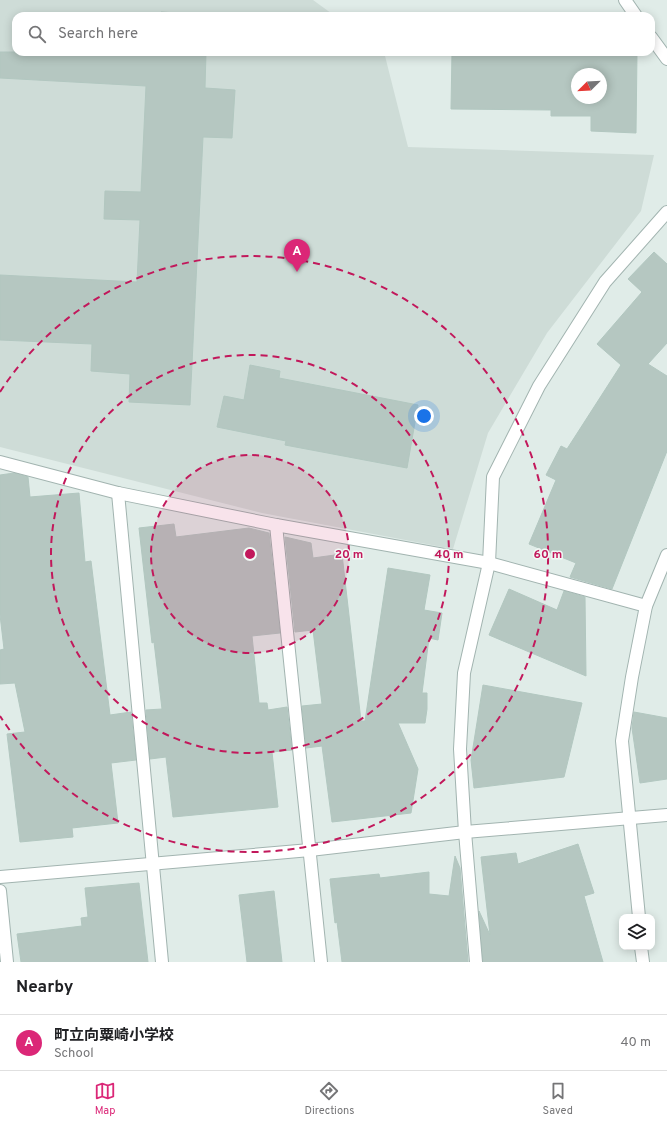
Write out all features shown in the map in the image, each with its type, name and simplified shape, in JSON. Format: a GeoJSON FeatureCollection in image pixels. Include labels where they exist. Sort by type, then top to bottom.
{"type":"FeatureCollection","features":[{"type":"Feature","properties":{"kind":"street"},"geometry":{"type":"LineString","coordinates":[[625,0],[633,12]]}},
{"type":"Feature","properties":{"kind":"street"},"geometry":{"type":"LineString","coordinates":[[655,42],[667,59]]}},
{"type":"Feature","properties":{"kind":"street"},"geometry":{"type":"LineString","coordinates":[[476,962],[465,832],[460,749],[464,673],[489,563],[493,477],[539,386],[605,282],[667,212]]}},
{"type":"Feature","properties":{"kind":"street"},"geometry":{"type":"LineString","coordinates":[[0,462],[118,493],[276,525],[489,563],[646,606]]}},
{"type":"Feature","properties":{"kind":"street"},"geometry":{"type":"LineString","coordinates":[[118,493],[162,962]]}},
{"type":"Feature","properties":{"kind":"street"},"geometry":{"type":"LineString","coordinates":[[276,525],[321,962]]}},
{"type":"Feature","properties":{"kind":"street"},"geometry":{"type":"LineString","coordinates":[[639,914],[622,741],[632,677],[646,606],[667,555]]}},
{"type":"Feature","properties":{"kind":"street"},"geometry":{"type":"LineString","coordinates":[[0,876],[310,850],[465,832],[667,815]]}},
{"type":"Feature","properties":{"kind":"street"},"geometry":{"type":"LineString","coordinates":[[0,890],[7,962]]}},
{"type":"Feature","properties":{"kind":"street"},"geometry":{"type":"LineString","coordinates":[[642,950],[643,962]]}},
{"type":"Feature","properties":{"kind":"shaded area"},"geometry":{"type":"Polygon","coordinates":[[[0,0],[313,0],[330,12],[12,12],[12,56],[385,56],[408,147],[654,155],[641,211],[547,333],[488,433],[453,549],[262,513],[0,447],[0,0]]]}},
{"type":"Feature","properties":{"kind":"building"},"geometry":{"type":"Polygon","coordinates":[[[0,52],[12,52],[12,56],[206,56],[205,88],[235,90],[232,138],[203,137],[190,405],[129,402],[130,374],[91,371],[92,344],[0,340],[0,275],[137,282],[140,220],[104,219],[105,191],[141,192],[146,86],[0,78],[0,52]]]}},
{"type":"Feature","properties":{"kind":"building"},"geometry":{"type":"Polygon","coordinates":[[[452,56],[637,56],[636,133],[591,131],[591,116],[551,116],[551,110],[451,109],[452,56]]]}},
{"type":"Feature","properties":{"kind":"building"},"geometry":{"type":"Polygon","coordinates":[[[654,252],[667,264],[667,343],[648,364],[667,376],[667,451],[612,589],[570,577],[576,563],[529,544],[556,480],[546,475],[561,446],[567,449],[621,365],[597,344],[642,292],[628,279],[654,252]]]}},
{"type":"Feature","properties":{"kind":"building"},"geometry":{"type":"Polygon","coordinates":[[[250,365],[280,371],[279,378],[418,405],[407,468],[285,445],[286,441],[217,427],[224,396],[244,400],[250,365]]]}},
{"type":"Feature","properties":{"kind":"building"},"geometry":{"type":"Polygon","coordinates":[[[14,473],[28,477],[30,497],[79,493],[85,562],[91,561],[110,715],[131,712],[136,760],[111,763],[118,823],[72,828],[73,837],[20,842],[7,734],[25,732],[15,683],[0,684],[0,650],[4,649],[0,615],[0,475],[14,473]]]}},
{"type":"Feature","properties":{"kind":"building"},"geometry":{"type":"Polygon","coordinates":[[[174,524],[176,537],[249,528],[269,533],[280,633],[252,636],[259,703],[267,703],[268,710],[287,707],[292,750],[272,752],[278,807],[173,817],[166,757],[150,759],[146,710],[162,709],[154,642],[152,643],[139,528],[174,524]]]}},
{"type":"Feature","properties":{"kind":"building"},"geometry":{"type":"Polygon","coordinates":[[[285,537],[311,543],[313,558],[342,554],[361,721],[365,721],[388,568],[430,575],[424,610],[442,613],[438,640],[429,638],[422,693],[427,693],[425,723],[398,723],[418,769],[411,813],[332,822],[322,746],[306,748],[302,706],[322,704],[313,630],[295,632],[285,537]]]}},
{"type":"Feature","properties":{"kind":"building"},"geometry":{"type":"Polygon","coordinates":[[[509,589],[557,610],[564,591],[585,597],[586,676],[489,635],[509,589]]]}},
{"type":"Feature","properties":{"kind":"building"},"geometry":{"type":"Polygon","coordinates":[[[483,685],[582,703],[564,777],[474,788],[471,760],[483,685]]]}},
{"type":"Feature","properties":{"kind":"building"},"geometry":{"type":"Polygon","coordinates":[[[634,712],[667,718],[667,779],[640,783],[632,728],[634,712]]]}},
{"type":"Feature","properties":{"kind":"building"},"geometry":{"type":"Polygon","coordinates":[[[578,844],[594,893],[584,896],[603,962],[483,962],[479,911],[490,935],[481,857],[516,853],[518,864],[578,844]]]}},
{"type":"Feature","properties":{"kind":"building"},"geometry":{"type":"Polygon","coordinates":[[[455,856],[460,868],[468,962],[342,962],[337,922],[335,923],[330,879],[379,874],[380,878],[429,872],[429,894],[449,896],[455,856]]]}},
{"type":"Feature","properties":{"kind":"building"},"geometry":{"type":"Polygon","coordinates":[[[139,883],[148,962],[21,962],[17,934],[82,926],[81,918],[88,917],[85,888],[139,883]]]}},
{"type":"Feature","properties":{"kind":"building"},"geometry":{"type":"Polygon","coordinates":[[[274,891],[282,962],[247,962],[239,895],[274,891]]]}},
{"type":"Feature","properties":{"kind":"place","name":"町立向粟崎小学校"},"geometry":{"type":"Point","coordinates":[297,272]}}]}
